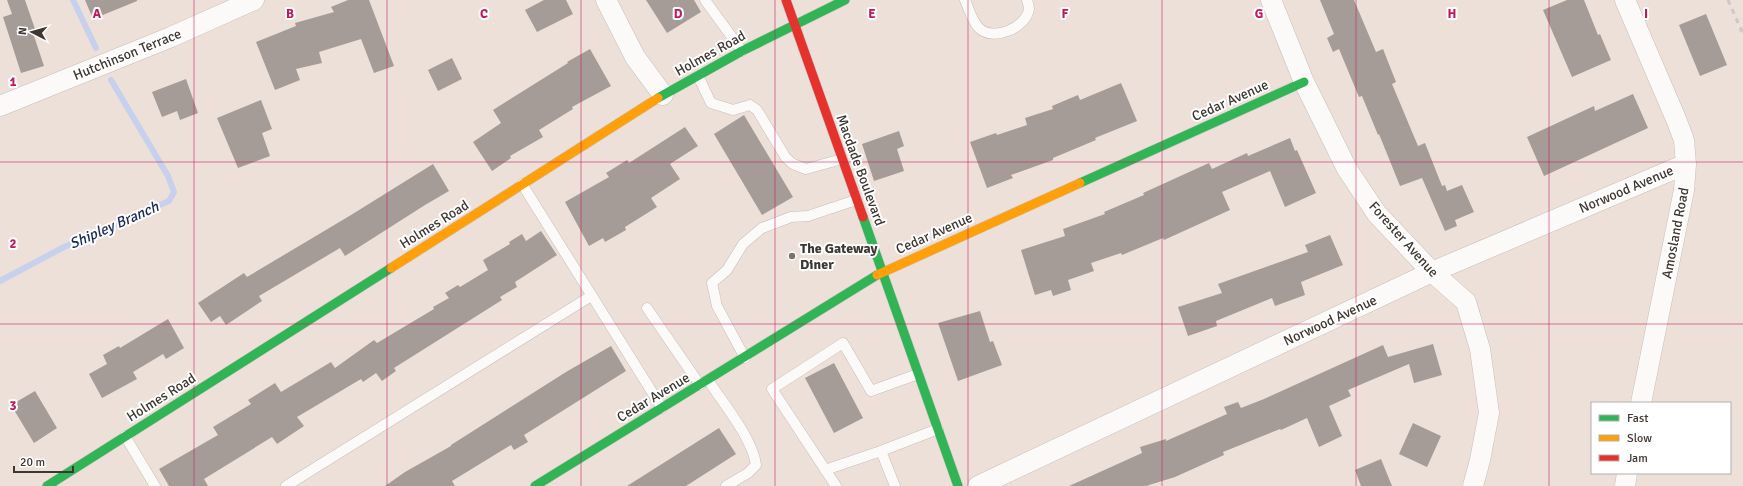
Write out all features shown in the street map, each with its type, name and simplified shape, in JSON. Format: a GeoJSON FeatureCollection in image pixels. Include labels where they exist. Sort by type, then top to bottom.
{"type":"FeatureCollection","features":[{"type":"Feature","properties":{"kind":"street","name":"Hutchinson Terrace"},"geometry":{"type":"LineString","coordinates":[[0,106],[171,37],[254,0]]}},
{"type":"Feature","properties":{"kind":"street"},"geometry":{"type":"LineString","coordinates":[[606,0],[635,57],[663,95]]}},
{"type":"Feature","properties":{"kind":"street","name":"Macdade Boulevard"},"geometry":{"type":"LineString","coordinates":[[786,0],[958,486]]}},
{"type":"Feature","properties":{"kind":"street","name":"Holmes Road"},"geometry":{"type":"LineString","coordinates":[[47,486],[663,95],[742,51],[845,0]]}},
{"type":"Feature","properties":{"kind":"street","name":"Forester Avenue"},"geometry":{"type":"LineString","coordinates":[[1271,0],[1304,82],[1347,169],[1377,214],[1432,272],[1466,302],[1480,349],[1489,413],[1480,460],[1473,486]]}},
{"type":"Feature","properties":{"kind":"street","name":"Amosland Road"},"geometry":{"type":"LineString","coordinates":[[1625,0],[1684,140],[1686,164],[1684,190],[1641,402]]}},
{"type":"Feature","properties":{"kind":"street","name":"Cedar Avenue"},"geometry":{"type":"LineString","coordinates":[[535,486],[745,358],[882,272],[1304,82]]}},
{"type":"Feature","properties":{"kind":"street","name":"Norwood Avenue"},"geometry":{"type":"LineString","coordinates":[[978,486],[1432,272],[1686,164]]}},
{"type":"Feature","properties":{"kind":"street"},"geometry":{"type":"LineString","coordinates":[[1625,486],[1627,474]]}},
{"type":"Feature","properties":{"kind":"lane"},"geometry":{"type":"LineString","coordinates":[[705,0],[742,51]]}},
{"type":"Feature","properties":{"kind":"lane"},"geometry":{"type":"LineString","coordinates":[[965,0],[972,18],[979,28],[987,33],[995,35],[1015,27],[1023,20],[1029,9],[1027,0]]}},
{"type":"Feature","properties":{"kind":"lane"},"geometry":{"type":"LineString","coordinates":[[698,76],[711,103],[733,110],[750,105],[757,110],[786,158],[793,164],[806,169],[842,159]]}},
{"type":"Feature","properties":{"kind":"lane"},"geometry":{"type":"LineString","coordinates":[[522,184],[662,408]]}},
{"type":"Feature","properties":{"kind":"lane"},"geometry":{"type":"LineString","coordinates":[[745,358],[717,306],[712,284],[727,270],[742,244],[762,228],[791,217],[808,216],[856,200]]}},
{"type":"Feature","properties":{"kind":"lane"},"geometry":{"type":"LineString","coordinates":[[286,486],[591,296]]}},
{"type":"Feature","properties":{"kind":"lane"},"geometry":{"type":"LineString","coordinates":[[647,308],[748,441],[755,456],[756,465],[748,473],[726,486]]}},
{"type":"Feature","properties":{"kind":"lane"},"geometry":{"type":"LineString","coordinates":[[836,486],[772,389],[843,344],[871,391],[918,374]]}},
{"type":"Feature","properties":{"kind":"lane"},"geometry":{"type":"LineString","coordinates":[[825,470],[881,451],[938,429]]}},
{"type":"Feature","properties":{"kind":"lane"},"geometry":{"type":"LineString","coordinates":[[125,436],[155,486]]}},
{"type":"Feature","properties":{"kind":"lane"},"geometry":{"type":"LineString","coordinates":[[881,451],[896,486]]}},
{"type":"Feature","properties":{"kind":"building"},"geometry":{"type":"Polygon","coordinates":[[[7,0],[25,0],[35,29],[32,30],[44,66],[21,73],[3,17],[12,14],[7,0]]]}},
{"type":"Feature","properties":{"kind":"building"},"geometry":{"type":"Polygon","coordinates":[[[85,0],[137,0],[137,1],[93,19],[85,0]]]}},
{"type":"Feature","properties":{"kind":"building"},"geometry":{"type":"Polygon","coordinates":[[[348,0],[369,0],[394,66],[374,73],[361,39],[319,52],[322,63],[296,69],[300,80],[275,90],[256,42],[296,26],[295,23],[334,12],[331,7],[348,0]]]}},
{"type":"Feature","properties":{"kind":"building"},"geometry":{"type":"Polygon","coordinates":[[[544,0],[566,0],[573,14],[537,32],[525,10],[544,0]]]}},
{"type":"Feature","properties":{"kind":"building"},"geometry":{"type":"Polygon","coordinates":[[[646,0],[694,0],[701,12],[667,33],[646,0]]]}},
{"type":"Feature","properties":{"kind":"building"},"geometry":{"type":"Polygon","coordinates":[[[1320,0],[1354,0],[1376,52],[1383,49],[1396,82],[1392,84],[1418,146],[1425,143],[1442,186],[1445,185],[1447,191],[1462,185],[1474,212],[1455,220],[1457,226],[1445,231],[1422,178],[1400,186],[1379,134],[1378,135],[1362,96],[1359,97],[1339,49],[1333,52],[1327,38],[1334,34],[1320,0]]]}},
{"type":"Feature","properties":{"kind":"building"},"geometry":{"type":"Polygon","coordinates":[[[1567,0],[1584,0],[1598,35],[1600,34],[1611,60],[1572,77],[1543,10],[1567,0]]]}},
{"type":"Feature","properties":{"kind":"building"},"geometry":{"type":"Polygon","coordinates":[[[1706,14],[1727,65],[1700,76],[1679,25],[1706,14]]]}},
{"type":"Feature","properties":{"kind":"building"},"geometry":{"type":"Polygon","coordinates":[[[590,49],[611,86],[572,107],[573,109],[539,130],[543,137],[510,156],[511,158],[492,171],[473,142],[501,123],[493,110],[568,63],[567,62],[590,49]]]}},
{"type":"Feature","properties":{"kind":"building"},"geometry":{"type":"Polygon","coordinates":[[[452,58],[462,79],[438,91],[428,70],[452,58]]]}},
{"type":"Feature","properties":{"kind":"building"},"geometry":{"type":"Polygon","coordinates":[[[186,79],[198,113],[180,120],[177,111],[162,117],[152,92],[186,79]]]}},
{"type":"Feature","properties":{"kind":"building"},"geometry":{"type":"Polygon","coordinates":[[[1121,83],[1137,121],[1095,138],[1096,140],[1053,158],[1053,160],[1011,175],[1013,178],[987,188],[970,142],[1027,125],[1025,118],[1053,109],[1052,106],[1078,95],[1080,100],[1121,83]]]}},
{"type":"Feature","properties":{"kind":"building"},"geometry":{"type":"Polygon","coordinates":[[[1633,94],[1648,128],[1544,176],[1527,137],[1594,106],[1595,111],[1633,94]]]}},
{"type":"Feature","properties":{"kind":"building"},"geometry":{"type":"Polygon","coordinates":[[[261,100],[272,129],[262,133],[270,156],[238,168],[217,118],[261,100]]]}},
{"type":"Feature","properties":{"kind":"building"},"geometry":{"type":"Polygon","coordinates":[[[744,115],[793,197],[762,215],[714,134],[744,115]]]}},
{"type":"Feature","properties":{"kind":"building"},"geometry":{"type":"Polygon","coordinates":[[[685,127],[698,146],[670,164],[680,179],[651,198],[657,207],[625,227],[626,230],[605,242],[603,238],[589,246],[565,202],[609,177],[606,173],[627,160],[629,163],[685,127]]]}},
{"type":"Feature","properties":{"kind":"building"},"geometry":{"type":"Polygon","coordinates":[[[899,131],[904,146],[897,149],[904,171],[874,181],[862,144],[899,131]]]}},
{"type":"Feature","properties":{"kind":"building"},"geometry":{"type":"Polygon","coordinates":[[[1290,138],[1316,193],[1285,207],[1270,171],[1222,192],[1230,210],[1164,240],[1163,238],[1122,255],[1121,253],[1091,263],[1094,271],[1068,280],[1071,290],[1053,296],[1051,290],[1035,295],[1021,250],[1065,236],[1063,229],[1105,214],[1104,212],[1144,195],[1143,193],[1209,163],[1212,169],[1247,153],[1248,156],[1290,138]]]}},
{"type":"Feature","properties":{"kind":"building"},"geometry":{"type":"Polygon","coordinates":[[[433,164],[449,191],[345,256],[340,248],[259,296],[262,301],[226,325],[220,316],[211,322],[198,303],[244,273],[247,277],[433,164]]]}},
{"type":"Feature","properties":{"kind":"building"},"geometry":{"type":"Polygon","coordinates":[[[541,231],[557,255],[515,282],[517,287],[500,297],[502,300],[394,368],[396,371],[382,381],[376,373],[363,382],[361,379],[297,417],[304,426],[277,444],[272,437],[204,479],[208,486],[169,486],[159,469],[218,435],[213,427],[251,404],[248,400],[275,383],[281,392],[331,362],[335,368],[374,340],[377,343],[434,309],[433,307],[449,298],[445,293],[458,285],[460,287],[488,270],[483,260],[510,244],[509,242],[522,234],[526,241],[541,231]]]}},
{"type":"Feature","properties":{"kind":"building"},"geometry":{"type":"Polygon","coordinates":[[[1330,235],[1343,265],[1301,282],[1305,295],[1275,306],[1272,298],[1216,321],[1217,326],[1188,336],[1178,307],[1222,293],[1218,284],[1308,252],[1305,245],[1330,235]]]}},
{"type":"Feature","properties":{"kind":"building"},"geometry":{"type":"Polygon","coordinates":[[[980,311],[990,342],[993,341],[1002,365],[958,381],[938,323],[980,311]]]}},
{"type":"Feature","properties":{"kind":"building"},"geometry":{"type":"Polygon","coordinates":[[[168,319],[184,348],[166,359],[163,354],[133,372],[137,379],[102,398],[89,374],[107,364],[103,355],[119,346],[120,348],[168,319]]]}},
{"type":"Feature","properties":{"kind":"building"},"geometry":{"type":"Polygon","coordinates":[[[1433,344],[1442,375],[1414,383],[1409,364],[1348,390],[1351,396],[1329,406],[1342,436],[1319,447],[1307,418],[1281,430],[1280,429],[1223,452],[1224,455],[1175,477],[1146,486],[1069,486],[1142,453],[1140,447],[1166,439],[1166,441],[1227,414],[1224,407],[1238,402],[1241,408],[1383,345],[1388,357],[1433,344]]]}},
{"type":"Feature","properties":{"kind":"building"},"geometry":{"type":"Polygon","coordinates":[[[611,346],[626,371],[524,435],[528,442],[514,450],[511,445],[452,481],[455,486],[385,486],[405,472],[451,446],[566,372],[611,346]]]}},
{"type":"Feature","properties":{"kind":"building"},"geometry":{"type":"Polygon","coordinates":[[[834,363],[863,418],[834,433],[805,378],[834,363]]]}},
{"type":"Feature","properties":{"kind":"building"},"geometry":{"type":"Polygon","coordinates":[[[35,391],[57,428],[34,443],[11,405],[35,391]]]}},
{"type":"Feature","properties":{"kind":"building"},"geometry":{"type":"Polygon","coordinates":[[[1413,423],[1441,436],[1427,467],[1399,454],[1413,423]]]}},
{"type":"Feature","properties":{"kind":"building"},"geometry":{"type":"Polygon","coordinates":[[[719,428],[736,454],[686,486],[627,486],[719,428]]]}},
{"type":"Feature","properties":{"kind":"building"},"geometry":{"type":"Polygon","coordinates":[[[1381,459],[1392,486],[1361,486],[1355,470],[1381,459]]]}},
{"type":"Feature","properties":{"kind":"waterway","name":"Shipley Branch"},"geometry":{"type":"LineString","coordinates":[[73,0],[96,48]]}},
{"type":"Feature","properties":{"kind":"waterway","name":"Shipley Branch"},"geometry":{"type":"LineString","coordinates":[[0,281],[64,247],[169,201],[174,192],[168,176],[111,80]]}},
{"type":"Feature","properties":{"kind":"railway"},"geometry":{"type":"LineString","coordinates":[[1728,0],[1743,34]]}},
{"type":"Feature","properties":{"kind":"traffic: fast"},"geometry":{"type":"LineString","coordinates":[[658,98],[742,51],[845,0]]}},
{"type":"Feature","properties":{"kind":"traffic: fast"},"geometry":{"type":"LineString","coordinates":[[1080,183],[1304,82]]}},
{"type":"Feature","properties":{"kind":"traffic: fast"},"geometry":{"type":"LineString","coordinates":[[863,217],[958,486]]}},
{"type":"Feature","properties":{"kind":"traffic: fast"},"geometry":{"type":"LineString","coordinates":[[47,486],[391,268]]}},
{"type":"Feature","properties":{"kind":"traffic: fast"},"geometry":{"type":"LineString","coordinates":[[535,486],[877,275]]}},
{"type":"Feature","properties":{"kind":"traffic: slow"},"geometry":{"type":"LineString","coordinates":[[391,268],[658,98]]}},
{"type":"Feature","properties":{"kind":"traffic: slow"},"geometry":{"type":"LineString","coordinates":[[877,275],[1080,183]]}},
{"type":"Feature","properties":{"kind":"traffic: jam"},"geometry":{"type":"LineString","coordinates":[[786,0],[863,217]]}},
{"type":"Feature","properties":{"kind":"place","name":"The Gateway Diner"},"geometry":{"type":"Point","coordinates":[792,256]}}]}
